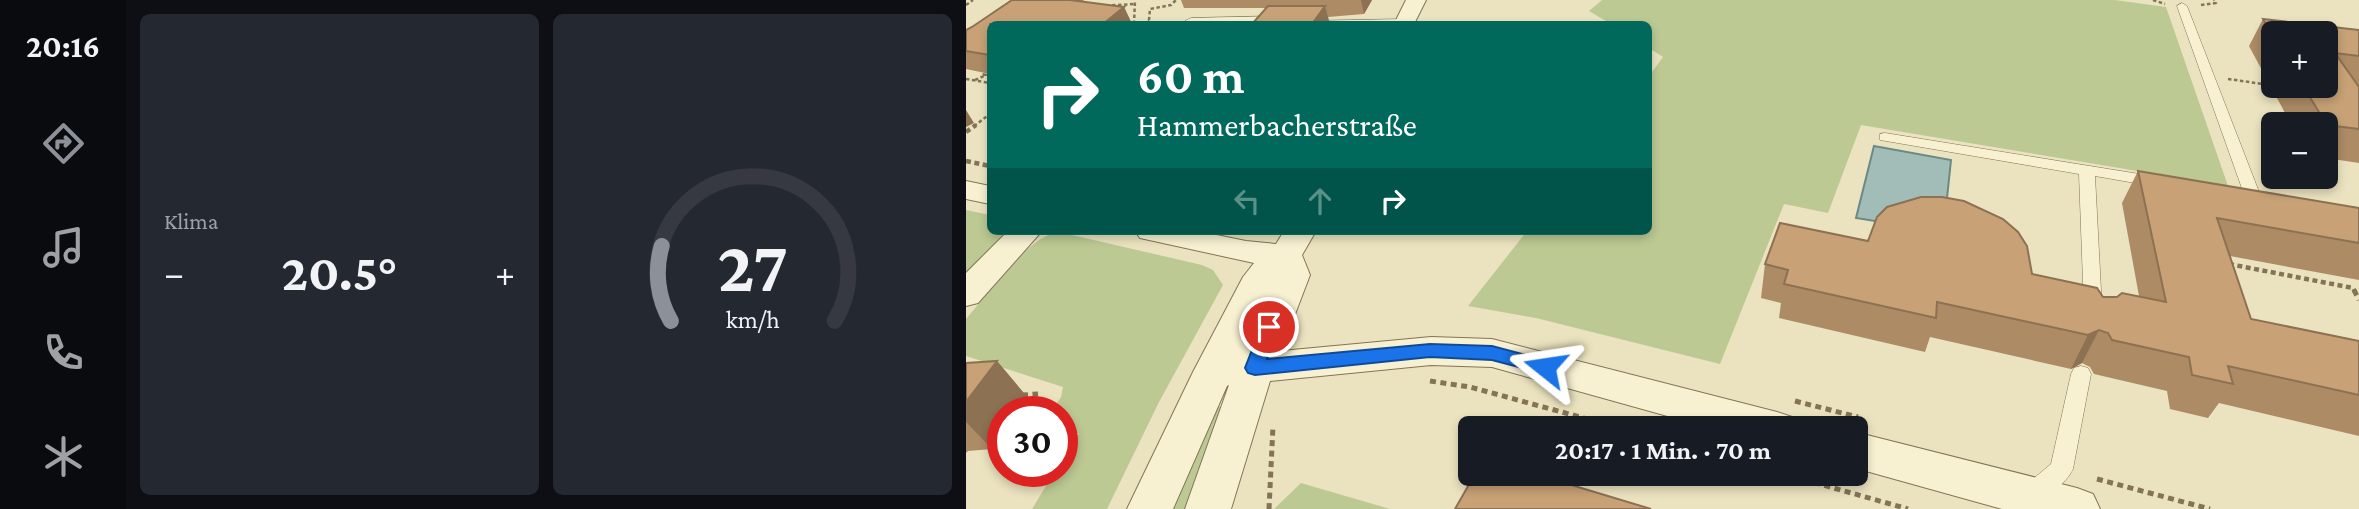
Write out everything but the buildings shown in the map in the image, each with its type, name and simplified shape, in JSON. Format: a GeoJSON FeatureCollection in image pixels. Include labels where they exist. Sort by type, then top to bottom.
{"type":"FeatureCollection","features":[{"type":"Feature","properties":{"kind":"street"},"geometry":{"type":"LineString","coordinates":[[1406,21],[1416,0]]}},
{"type":"Feature","properties":{"kind":"street"},"geometry":{"type":"LineString","coordinates":[[966,294],[1022,235]]}},
{"type":"Feature","properties":{"kind":"street"},"geometry":{"type":"LineString","coordinates":[[1169,235],[1246,252],[1292,243]]}},
{"type":"Feature","properties":{"kind":"street"},"geometry":{"type":"LineString","coordinates":[[1208,509],[1255,368],[1293,275],[1292,243]]}},
{"type":"Feature","properties":{"kind":"street"},"geometry":{"type":"LineString","coordinates":[[1150,509],[1260,277],[1292,243]]}},
{"type":"Feature","properties":{"kind":"street"},"geometry":{"type":"LineString","coordinates":[[1213,372],[1430,351],[1492,353],[1728,416]]}},
{"type":"Feature","properties":{"kind":"street"},"geometry":{"type":"LineString","coordinates":[[1868,453],[2077,509]]}},
{"type":"Feature","properties":{"kind":"lane"},"geometry":{"type":"LineString","coordinates":[[2182,6],[2253,197]]}},
{"type":"Feature","properties":{"kind":"lane"},"geometry":{"type":"LineString","coordinates":[[1191,21],[1289,21]]}},
{"type":"Feature","properties":{"kind":"lane"},"geometry":{"type":"LineString","coordinates":[[1885,137],[2176,185]]}},
{"type":"Feature","properties":{"kind":"lane"},"geometry":{"type":"LineString","coordinates":[[2087,170],[2093,323]]}},
{"type":"Feature","properties":{"kind":"lane"},"geometry":{"type":"LineString","coordinates":[[2029,496],[2061,469],[2081,374]]}},
{"type":"Feature","properties":{"kind":"path"},"geometry":{"type":"LineString","coordinates":[[1093,10],[1111,0]]}},
{"type":"Feature","properties":{"kind":"path"},"geometry":{"type":"LineString","coordinates":[[1150,21],[1150,9],[1171,5],[1177,0]]}},
{"type":"Feature","properties":{"kind":"path"},"geometry":{"type":"LineString","coordinates":[[1102,5],[1135,2],[1134,21]]}},
{"type":"Feature","properties":{"kind":"path"},"geometry":{"type":"LineString","coordinates":[[974,80],[986,75],[982,74]]}},
{"type":"Feature","properties":{"kind":"path"},"geometry":{"type":"LineString","coordinates":[[2210,77],[2261,84]]}},
{"type":"Feature","properties":{"kind":"path"},"geometry":{"type":"LineString","coordinates":[[966,79],[987,82]]}},
{"type":"Feature","properties":{"kind":"path"},"geometry":{"type":"LineString","coordinates":[[966,132],[987,116]]}},
{"type":"Feature","properties":{"kind":"path"},"geometry":{"type":"LineString","coordinates":[[966,161],[985,188]]}},
{"type":"Feature","properties":{"kind":"path"},"geometry":{"type":"LineString","coordinates":[[2217,262],[2353,288]]}},
{"type":"Feature","properties":{"kind":"path"},"geometry":{"type":"LineString","coordinates":[[2348,278],[2359,300]]}},
{"type":"Feature","properties":{"kind":"path"},"geometry":{"type":"LineString","coordinates":[[1420,380],[1471,387],[1577,416]]}},
{"type":"Feature","properties":{"kind":"path"},"geometry":{"type":"LineString","coordinates":[[1010,396],[1038,394]]}},
{"type":"Feature","properties":{"kind":"path"},"geometry":{"type":"LineString","coordinates":[[1827,486],[1908,509]]}},
{"type":"Feature","properties":{"kind":"green space"},"geometry":{"type":"Polygon","coordinates":[[[1602,0],[2115,0],[2166,7],[2228,186],[1861,125],[1828,213],[1784,204],[1720,364],[1536,318],[1468,306],[1524,235],[1652,235],[1652,72],[1663,57],[1652,50],[1652,21],[1606,21],[1589,11],[1602,0]]]}},
{"type":"Feature","properties":{"kind":"green space"},"geometry":{"type":"Polygon","coordinates":[[[966,210],[987,214],[987,235],[1002,235],[966,274],[966,210]]]}},
{"type":"Feature","properties":{"kind":"green space"},"geometry":{"type":"Polygon","coordinates":[[[1050,235],[1072,235],[1202,265],[1213,270],[1223,285],[1159,402],[1107,509],[1032,509],[1045,487],[1078,487],[1078,396],[1061,396],[1063,387],[966,356],[966,319],[996,282],[1034,243],[1050,235]]]}},
{"type":"Feature","properties":{"kind":"green space"},"geometry":{"type":"Polygon","coordinates":[[[1215,407],[1225,407],[1189,509],[1170,509],[1215,407]]]}},
{"type":"Feature","properties":{"kind":"green space"},"geometry":{"type":"Polygon","coordinates":[[[1301,483],[1390,509],[1274,509],[1301,483]]]}},
{"type":"Feature","properties":{"kind":"water"},"geometry":{"type":"Polygon","coordinates":[[[1874,146],[1951,160],[1945,217],[1875,221],[1856,218],[1874,146]]]}},
{"type":"Feature","properties":{"kind":"route"},"geometry":{"type":"LineString","coordinates":[[1269,327],[1255,368],[1430,351],[1492,353],[1545,367]]}}]}
